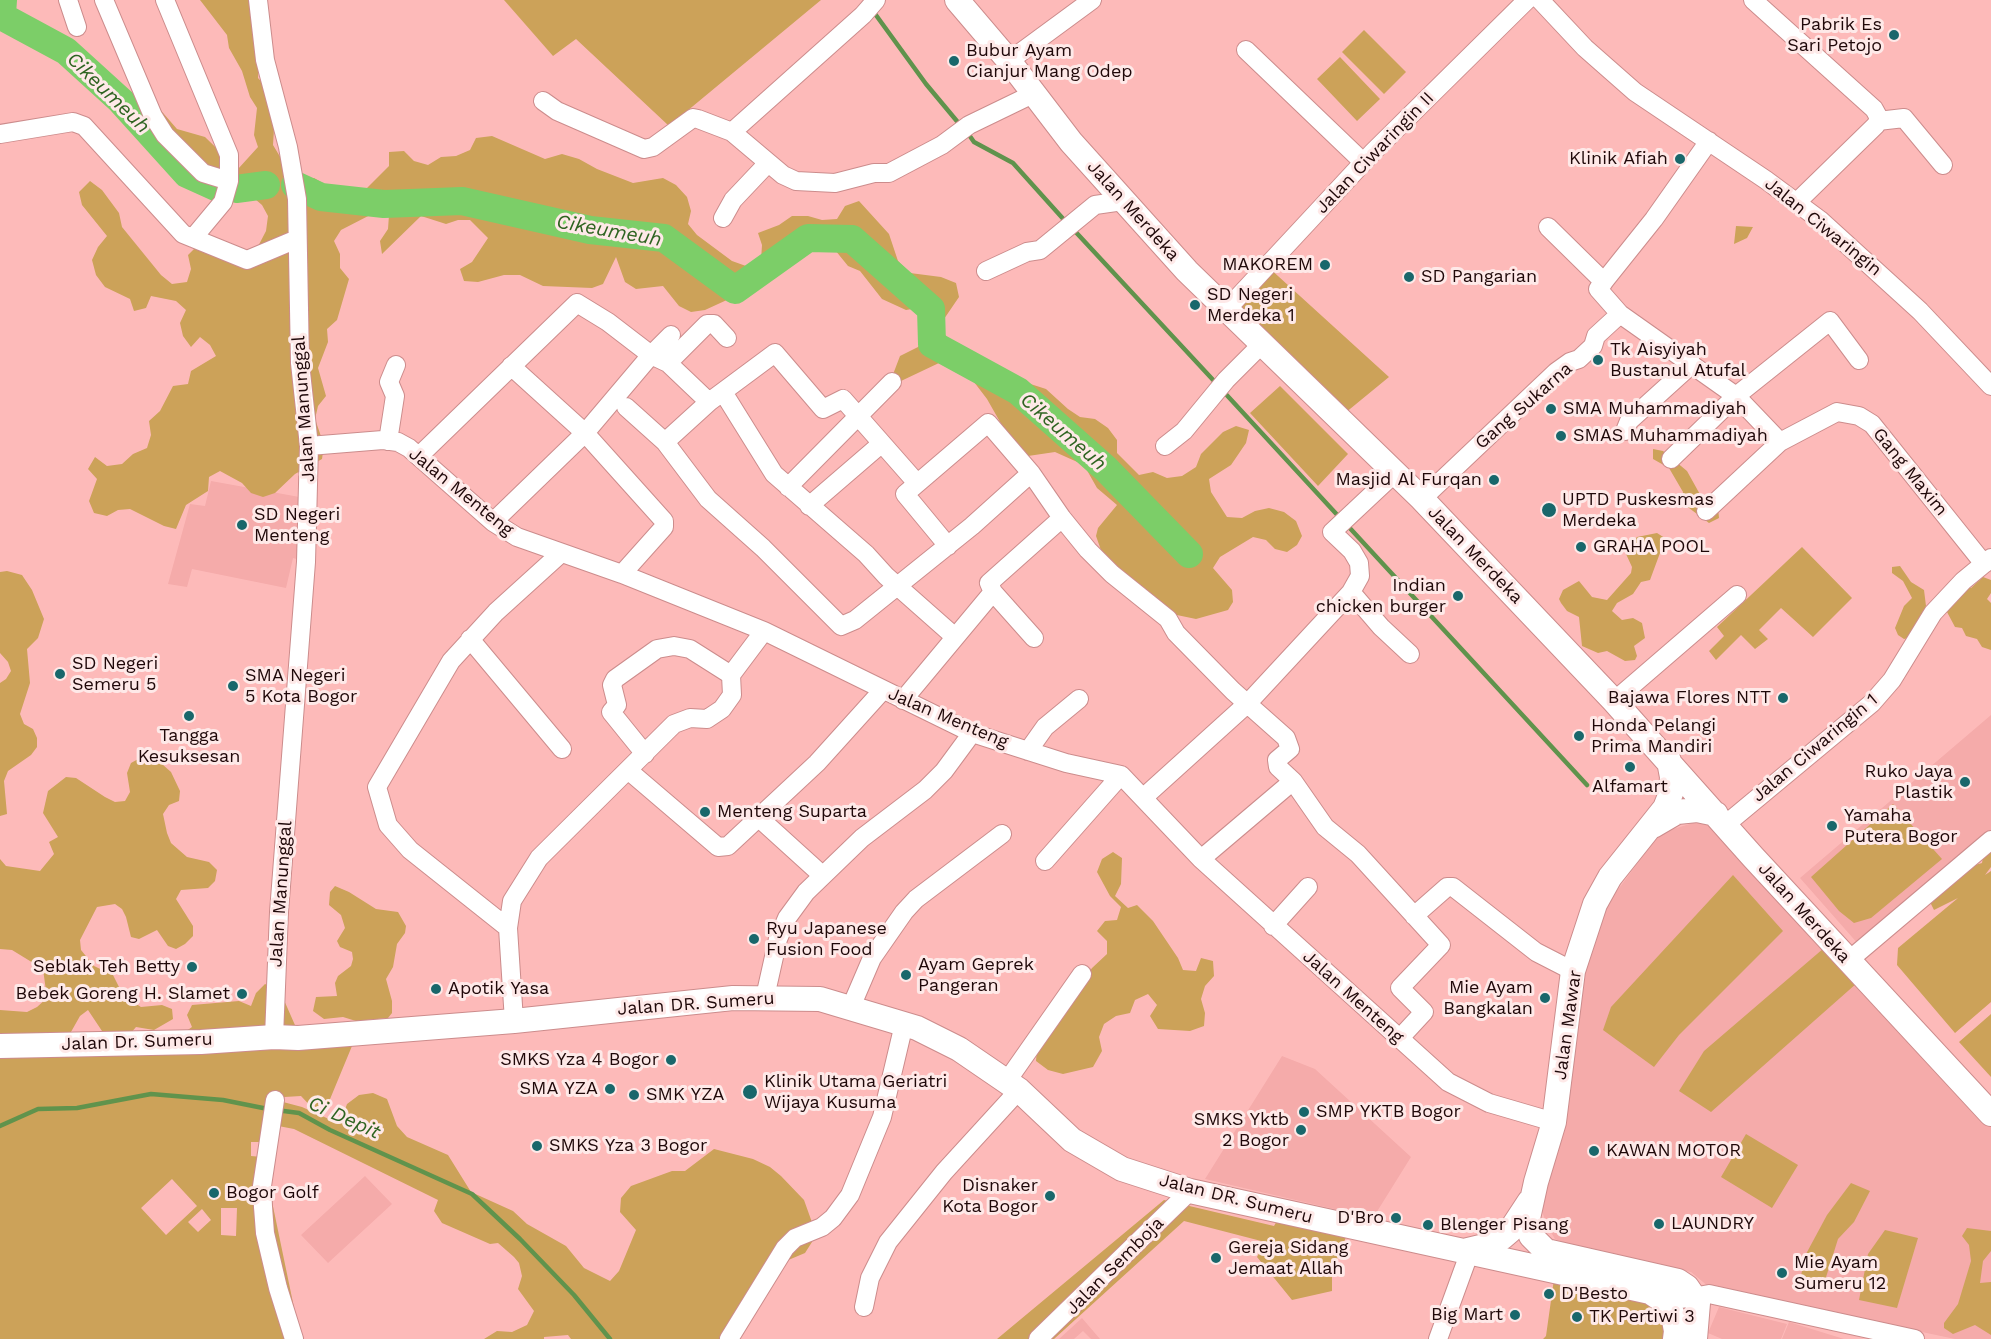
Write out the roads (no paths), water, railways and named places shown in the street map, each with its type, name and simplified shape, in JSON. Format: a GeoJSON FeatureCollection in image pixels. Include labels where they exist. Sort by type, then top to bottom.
{"type":"FeatureCollection","features":[{"type":"Feature","properties":{"kind":"main road","name":"Jalan Merdeka"},"geometry":{"type":"LineString","coordinates":[[957,0],[1123,201],[1227,309],[1422,500],[1614,700],[1848,961],[1991,1114]]}},
{"type":"Feature","properties":{"kind":"main road","name":"Jalan Mawar"},"geometry":{"type":"LineString","coordinates":[[1533,1195],[1554,1122],[1573,971],[1595,904],[1610,877],[1665,808],[1671,793],[1672,777],[1669,761]]}},
{"type":"Feature","properties":{"kind":"main road"},"geometry":{"type":"LineString","coordinates":[[1645,833],[1659,820],[1677,812],[1697,810],[1721,819]]}},
{"type":"Feature","properties":{"kind":"main road","name":"Jalan DR. Sumeru"},"geometry":{"type":"LineString","coordinates":[[273,1037],[298,1038],[514,1021],[733,998],[819,999],[904,1024],[959,1049],[1013,1085],[1072,1140],[1122,1169],[1190,1191],[1650,1292],[1665,1302]]}},
{"type":"Feature","properties":{"kind":"main road","name":"Jalan Dr. Sumeru"},"geometry":{"type":"LineString","coordinates":[[0,1046],[201,1042],[273,1037]]}},
{"type":"Feature","properties":{"kind":"main road"},"geometry":{"type":"LineString","coordinates":[[1466,1253],[1503,1237],[1533,1195]]}},
{"type":"Feature","properties":{"kind":"main road"},"geometry":{"type":"LineString","coordinates":[[1533,1195],[1527,1223],[1531,1236],[1546,1251],[1678,1281],[1695,1295],[1698,1303],[1695,1339]]}},
{"type":"Feature","properties":{"kind":"main road"},"geometry":{"type":"LineString","coordinates":[[1665,1302],[1673,1315],[1675,1339]]}},
{"type":"Feature","properties":{"kind":"street"},"geometry":{"type":"LineString","coordinates":[[68,0],[78,27]]}},
{"type":"Feature","properties":{"kind":"street"},"geometry":{"type":"LineString","coordinates":[[104,0],[153,116],[165,135],[203,173],[229,181]]}},
{"type":"Feature","properties":{"kind":"street"},"geometry":{"type":"LineString","coordinates":[[165,0],[229,155],[229,181],[223,202],[193,238]]}},
{"type":"Feature","properties":{"kind":"street","name":"Jalan Manunggal"},"geometry":{"type":"LineString","coordinates":[[258,0],[265,60],[288,147],[297,199],[300,363],[309,446],[306,562],[279,912],[273,1037]]}},
{"type":"Feature","properties":{"kind":"street"},"geometry":{"type":"LineString","coordinates":[[1009,61],[1092,0]]}},
{"type":"Feature","properties":{"kind":"street","name":"Jalan Ciwaringin II"},"geometry":{"type":"LineString","coordinates":[[1227,309],[1363,162],[1527,0]]}},
{"type":"Feature","properties":{"kind":"street","name":"Jalan Ciwaringin"},"geometry":{"type":"LineString","coordinates":[[1540,0],[1585,48],[1635,92],[1797,202],[1845,242],[1920,311],[1991,386]]}},
{"type":"Feature","properties":{"kind":"street"},"geometry":{"type":"LineString","coordinates":[[1753,0],[1874,109],[1878,121]]}},
{"type":"Feature","properties":{"kind":"street"},"geometry":{"type":"LineString","coordinates":[[732,132],[871,5]]}},
{"type":"Feature","properties":{"kind":"street"},"geometry":{"type":"LineString","coordinates":[[1246,50],[1363,162]]}},
{"type":"Feature","properties":{"kind":"street"},"geometry":{"type":"LineString","coordinates":[[543,101],[557,111],[644,149],[653,147],[693,118],[732,132],[768,163],[796,181],[835,183],[874,173],[889,173],[942,145],[962,130],[1033,94]]}},
{"type":"Feature","properties":{"kind":"street"},"geometry":{"type":"LineString","coordinates":[[1797,202],[1878,121],[1905,118],[1943,165]]}},
{"type":"Feature","properties":{"kind":"street"},"geometry":{"type":"LineString","coordinates":[[0,135],[23,129],[73,122],[84,126],[183,234],[247,260],[297,238]]}},
{"type":"Feature","properties":{"kind":"street"},"geometry":{"type":"LineString","coordinates":[[1709,141],[1654,219],[1598,291],[1620,314],[1638,328],[1736,396],[1780,442]]}},
{"type":"Feature","properties":{"kind":"street"},"geometry":{"type":"LineString","coordinates":[[723,218],[733,200],[768,163]]}},
{"type":"Feature","properties":{"kind":"street"},"geometry":{"type":"LineString","coordinates":[[986,271],[1027,252],[1040,250],[1095,205],[1123,201]]}},
{"type":"Feature","properties":{"kind":"street"},"geometry":{"type":"LineString","coordinates":[[1548,228],[1604,282]]}},
{"type":"Feature","properties":{"kind":"street"},"geometry":{"type":"LineString","coordinates":[[419,456],[578,303],[608,322],[651,355],[668,363],[716,397],[774,474],[956,637]]}},
{"type":"Feature","properties":{"kind":"street","name":"Gang Sukarna"},"geometry":{"type":"LineString","coordinates":[[1422,500],[1556,372],[1570,362],[1579,359],[1593,346],[1597,335],[1620,314]]}},
{"type":"Feature","properties":{"kind":"street"},"geometry":{"type":"LineString","coordinates":[[1671,459],[1736,396],[1830,321],[1859,360]]}},
{"type":"Feature","properties":{"kind":"street"},"geometry":{"type":"LineString","coordinates":[[668,363],[707,324],[714,324],[727,338]]}},
{"type":"Feature","properties":{"kind":"street"},"geometry":{"type":"LineString","coordinates":[[493,522],[585,433],[651,355],[671,335]]}},
{"type":"Feature","properties":{"kind":"street"},"geometry":{"type":"LineString","coordinates":[[1165,446],[1184,431],[1226,380],[1262,344]]}},
{"type":"Feature","properties":{"kind":"street"},"geometry":{"type":"LineString","coordinates":[[665,442],[716,397],[775,353],[823,409],[841,398],[916,482]]}},
{"type":"Feature","properties":{"kind":"street"},"geometry":{"type":"LineString","coordinates":[[1625,431],[1629,421],[1692,364]]}},
{"type":"Feature","properties":{"kind":"street"},"geometry":{"type":"LineString","coordinates":[[388,441],[395,396],[389,382],[396,365]]}},
{"type":"Feature","properties":{"kind":"street"},"geometry":{"type":"LineString","coordinates":[[511,366],[585,433],[664,521],[663,527],[622,574]]}},
{"type":"Feature","properties":{"kind":"street"},"geometry":{"type":"LineString","coordinates":[[788,486],[892,382]]}},
{"type":"Feature","properties":{"kind":"street"},"geometry":{"type":"LineString","coordinates":[[626,407],[665,442],[708,499],[803,586],[836,624],[848,625],[948,546],[1031,473]]}},
{"type":"Feature","properties":{"kind":"street","name":"Gang Maxim"},"geometry":{"type":"LineString","coordinates":[[1706,511],[1780,442],[1837,412],[1858,416],[1872,424],[1987,561]]}},
{"type":"Feature","properties":{"kind":"street"},"geometry":{"type":"LineString","coordinates":[[948,546],[906,497],[906,490],[988,423],[1031,473],[1062,518],[1102,565],[1168,619],[1176,633],[1233,691],[1290,743],[1290,748],[1275,763],[1293,781],[1326,827],[1358,854],[1441,948],[1400,988],[1424,1012],[1400,1038]]}},
{"type":"Feature","properties":{"kind":"street","name":"Jalan Menteng"},"geometry":{"type":"LineString","coordinates":[[309,446],[388,441],[404,445],[493,522],[517,537],[622,574],[764,631],[972,733],[1121,776],[1144,797],[1201,859],[1432,1069],[1459,1088],[1489,1103],[1554,1122]]}},
{"type":"Feature","properties":{"kind":"street"},"geometry":{"type":"LineString","coordinates":[[809,506],[881,444]]}},
{"type":"Feature","properties":{"kind":"street"},"geometry":{"type":"LineString","coordinates":[[1144,797],[1248,703],[1351,592],[1360,576],[1359,563],[1352,551],[1332,532],[1395,473]]}},
{"type":"Feature","properties":{"kind":"street"},"geometry":{"type":"LineString","coordinates":[[1034,638],[993,592],[990,581],[1062,518]]}},
{"type":"Feature","properties":{"kind":"street"},"geometry":{"type":"LineString","coordinates":[[508,928],[410,850],[388,825],[377,787],[441,677],[470,639],[560,554]]}},
{"type":"Feature","properties":{"kind":"street","name":"Jalan Ciwaringin 1"},"geometry":{"type":"LineString","coordinates":[[1721,819],[1872,703],[1898,671],[1933,613],[1987,561]]}},
{"type":"Feature","properties":{"kind":"street"},"geometry":{"type":"LineString","coordinates":[[903,700],[993,592]]}},
{"type":"Feature","properties":{"kind":"street"},"geometry":{"type":"LineString","coordinates":[[1351,592],[1381,627],[1410,654]]}},
{"type":"Feature","properties":{"kind":"street"},"geometry":{"type":"LineString","coordinates":[[1614,700],[1737,595]]}},
{"type":"Feature","properties":{"kind":"street"},"geometry":{"type":"LineString","coordinates":[[514,1021],[508,928],[512,900],[539,858],[674,724],[690,718],[707,719],[722,709],[732,695],[731,675],[764,631]]}},
{"type":"Feature","properties":{"kind":"street"},"geometry":{"type":"LineString","coordinates":[[470,639],[562,749]]}},
{"type":"Feature","properties":{"kind":"street"},"geometry":{"type":"LineString","coordinates":[[645,754],[611,712],[617,705],[612,684],[615,679],[657,650],[674,646],[690,649],[731,675]]}},
{"type":"Feature","properties":{"kind":"street"},"geometry":{"type":"LineString","coordinates":[[629,771],[718,847],[728,846],[824,756],[882,690]]}},
{"type":"Feature","properties":{"kind":"street"},"geometry":{"type":"LineString","coordinates":[[1028,751],[1045,727],[1079,699]]}},
{"type":"Feature","properties":{"kind":"street"},"geometry":{"type":"LineString","coordinates":[[765,997],[778,939],[787,918],[822,875],[885,819],[925,790],[972,733]]}},
{"type":"Feature","properties":{"kind":"street"},"geometry":{"type":"LineString","coordinates":[[1045,861],[1121,776]]}},
{"type":"Feature","properties":{"kind":"street"},"geometry":{"type":"LineString","coordinates":[[1201,859],[1293,781]]}},
{"type":"Feature","properties":{"kind":"street"},"geometry":{"type":"LineString","coordinates":[[758,818],[822,875]]}},
{"type":"Feature","properties":{"kind":"street"},"geometry":{"type":"LineString","coordinates":[[851,1007],[872,958],[904,912],[916,899],[1002,834]]}},
{"type":"Feature","properties":{"kind":"street"},"geometry":{"type":"LineString","coordinates":[[1848,961],[1991,840]]}},
{"type":"Feature","properties":{"kind":"street"},"geometry":{"type":"LineString","coordinates":[[1273,926],[1308,887]]}},
{"type":"Feature","properties":{"kind":"street"},"geometry":{"type":"LineString","coordinates":[[1414,916],[1447,887],[1454,887],[1536,952],[1573,971]]}},
{"type":"Feature","properties":{"kind":"street"},"geometry":{"type":"LineString","coordinates":[[864,1307],[870,1278],[888,1242],[1013,1085],[1082,974]]}},
{"type":"Feature","properties":{"kind":"street"},"geometry":{"type":"LineString","coordinates":[[729,1339],[784,1248],[795,1238],[822,1227],[833,1218],[850,1195],[882,1117],[904,1024]]}},
{"type":"Feature","properties":{"kind":"street"},"geometry":{"type":"LineString","coordinates":[[275,1100],[262,1186],[266,1233],[278,1288],[294,1339]]}},
{"type":"Feature","properties":{"kind":"street","name":"Jalan Semboja"},"geometry":{"type":"LineString","coordinates":[[1038,1339],[1190,1191]]}},
{"type":"Feature","properties":{"kind":"street"},"geometry":{"type":"LineString","coordinates":[[1438,1339],[1466,1253]]}},
{"type":"Feature","properties":{"kind":"street"},"geometry":{"type":"LineString","coordinates":[[1665,1302],[1709,1294],[1916,1339]]}},
{"type":"Feature","properties":{"kind":"waterway","name":"Cikeumeuh"},"geometry":{"type":"LineString","coordinates":[[3,0],[2,14],[5,18],[66,51],[121,101],[187,174],[218,188]]}},
{"type":"Feature","properties":{"kind":"waterway"},"geometry":{"type":"LineString","coordinates":[[873,11],[926,84],[961,126]]}},
{"type":"Feature","properties":{"kind":"waterway"},"geometry":{"type":"LineString","coordinates":[[967,132],[974,142],[1013,163],[1066,222]]}},
{"type":"Feature","properties":{"kind":"waterway","name":"Cikeumeuh"},"geometry":{"type":"LineString","coordinates":[[236,189],[266,185]]}},
{"type":"Feature","properties":{"kind":"waterway","name":"Cikeumeuh"},"geometry":{"type":"LineString","coordinates":[[295,185],[321,197],[384,204],[462,201],[590,230],[664,238],[735,290],[808,238],[852,239],[931,309],[932,344],[1018,391],[1106,469],[1189,554]]}},
{"type":"Feature","properties":{"kind":"waterway"},"geometry":{"type":"LineString","coordinates":[[1072,228],[1215,382]]}},
{"type":"Feature","properties":{"kind":"waterway"},"geometry":{"type":"LineString","coordinates":[[1223,391],[1341,519]]}},
{"type":"Feature","properties":{"kind":"waterway"},"geometry":{"type":"LineString","coordinates":[[1347,525],[1587,785]]}},
{"type":"Feature","properties":{"kind":"waterway","name":"Ci Depit"},"geometry":{"type":"LineString","coordinates":[[0,1126],[38,1109],[77,1108],[151,1094],[223,1100],[268,1109]]}},
{"type":"Feature","properties":{"kind":"waterway","name":"Ci Depit"},"geometry":{"type":"LineString","coordinates":[[276,1110],[299,1113],[330,1130],[472,1194],[574,1295],[610,1339]]}},
{"type":"Feature","properties":{"kind":"place","name":"Pabrik Es Sari Petojo"},"geometry":{"type":"Point","coordinates":[1894,35]}},
{"type":"Feature","properties":{"kind":"place","name":"Bubur Ayam Cianjur Mang Odep"},"geometry":{"type":"Point","coordinates":[954,61]}},
{"type":"Feature","properties":{"kind":"place","name":"Klinik Afiah"},"geometry":{"type":"Point","coordinates":[1680,159]}},
{"type":"Feature","properties":{"kind":"place","name":"MAKOREM"},"geometry":{"type":"Point","coordinates":[1325,265]}},
{"type":"Feature","properties":{"kind":"place","name":"SD Pangarian"},"geometry":{"type":"Point","coordinates":[1409,277]}},
{"type":"Feature","properties":{"kind":"place","name":"SD Negeri Merdeka 1"},"geometry":{"type":"Point","coordinates":[1195,305]}},
{"type":"Feature","properties":{"kind":"place","name":"Tk Aisyiyah Bustanul Atufal"},"geometry":{"type":"Point","coordinates":[1598,360]}},
{"type":"Feature","properties":{"kind":"place","name":"SMA Muhammadiyah"},"geometry":{"type":"Point","coordinates":[1551,409]}},
{"type":"Feature","properties":{"kind":"place","name":"SMAS Muhammadiyah"},"geometry":{"type":"Point","coordinates":[1561,436]}},
{"type":"Feature","properties":{"kind":"place","name":"Masjid Al Furqan"},"geometry":{"type":"Point","coordinates":[1494,480]}},
{"type":"Feature","properties":{"kind":"place","name":"UPTD Puskesmas Merdeka"},"geometry":{"type":"Point","coordinates":[1549,510]}},
{"type":"Feature","properties":{"kind":"place","name":"SD Negeri Menteng"},"geometry":{"type":"Point","coordinates":[242,525]}},
{"type":"Feature","properties":{"kind":"place","name":"GRAHA POOL"},"geometry":{"type":"Point","coordinates":[1581,547]}},
{"type":"Feature","properties":{"kind":"place","name":"Indian chicken burger"},"geometry":{"type":"Point","coordinates":[1458,596]}},
{"type":"Feature","properties":{"kind":"place","name":"SD Negeri Semeru 5"},"geometry":{"type":"Point","coordinates":[60,674]}},
{"type":"Feature","properties":{"kind":"place","name":"SMA Negeri 5 Kota Bogor"},"geometry":{"type":"Point","coordinates":[233,686]}},
{"type":"Feature","properties":{"kind":"place","name":"Bajawa Flores NTT"},"geometry":{"type":"Point","coordinates":[1783,698]}},
{"type":"Feature","properties":{"kind":"place","name":"Tangga Kesuksesan"},"geometry":{"type":"Point","coordinates":[189,716]}},
{"type":"Feature","properties":{"kind":"place","name":"Honda Pelangi Prima Mandiri"},"geometry":{"type":"Point","coordinates":[1579,736]}},
{"type":"Feature","properties":{"kind":"place","name":"Alfamart"},"geometry":{"type":"Point","coordinates":[1630,767]}},
{"type":"Feature","properties":{"kind":"place","name":"Ruko Jaya Plastik"},"geometry":{"type":"Point","coordinates":[1965,782]}},
{"type":"Feature","properties":{"kind":"place","name":"Menteng Suparta"},"geometry":{"type":"Point","coordinates":[705,812]}},
{"type":"Feature","properties":{"kind":"place","name":"Yamaha Putera Bogor"},"geometry":{"type":"Point","coordinates":[1832,826]}},
{"type":"Feature","properties":{"kind":"place","name":"Ryu Japanese Fusion Food"},"geometry":{"type":"Point","coordinates":[754,939]}},
{"type":"Feature","properties":{"kind":"place","name":"Seblak Teh Betty"},"geometry":{"type":"Point","coordinates":[192,967]}},
{"type":"Feature","properties":{"kind":"place","name":"Ayam Geprek Pangeran"},"geometry":{"type":"Point","coordinates":[906,975]}},
{"type":"Feature","properties":{"kind":"place","name":"Apotik Yasa"},"geometry":{"type":"Point","coordinates":[436,989]}},
{"type":"Feature","properties":{"kind":"place","name":"Bebek Goreng H. Slamet"},"geometry":{"type":"Point","coordinates":[242,994]}},
{"type":"Feature","properties":{"kind":"place","name":"Mie Ayam Bangkalan"},"geometry":{"type":"Point","coordinates":[1545,998]}},
{"type":"Feature","properties":{"kind":"place","name":"SMKS Yza 4 Bogor"},"geometry":{"type":"Point","coordinates":[671,1060]}},
{"type":"Feature","properties":{"kind":"place","name":"SMA YZA"},"geometry":{"type":"Point","coordinates":[610,1089]}},
{"type":"Feature","properties":{"kind":"place","name":"Klinik Utama Geriatri Wijaya Kusuma"},"geometry":{"type":"Point","coordinates":[750,1092]}},
{"type":"Feature","properties":{"kind":"place","name":"SMK YZA"},"geometry":{"type":"Point","coordinates":[634,1095]}},
{"type":"Feature","properties":{"kind":"place","name":"SMP YKTB Bogor"},"geometry":{"type":"Point","coordinates":[1304,1112]}},
{"type":"Feature","properties":{"kind":"place","name":"SMKS Yktb 2 Bogor"},"geometry":{"type":"Point","coordinates":[1301,1130]}},
{"type":"Feature","properties":{"kind":"place","name":"SMKS Yza 3 Bogor"},"geometry":{"type":"Point","coordinates":[537,1146]}},
{"type":"Feature","properties":{"kind":"place","name":"KAWAN MOTOR"},"geometry":{"type":"Point","coordinates":[1594,1151]}},
{"type":"Feature","properties":{"kind":"place","name":"Bogor Golf"},"geometry":{"type":"Point","coordinates":[214,1193]}},
{"type":"Feature","properties":{"kind":"place","name":"Disnaker Kota Bogor"},"geometry":{"type":"Point","coordinates":[1050,1196]}},
{"type":"Feature","properties":{"kind":"place","name":"D'Bro"},"geometry":{"type":"Point","coordinates":[1396,1218]}},
{"type":"Feature","properties":{"kind":"place","name":"LAUNDRY"},"geometry":{"type":"Point","coordinates":[1659,1224]}},
{"type":"Feature","properties":{"kind":"place","name":"Blenger Pisang"},"geometry":{"type":"Point","coordinates":[1428,1225]}},
{"type":"Feature","properties":{"kind":"place","name":"Gereja Sidang Jemaat Allah"},"geometry":{"type":"Point","coordinates":[1216,1258]}},
{"type":"Feature","properties":{"kind":"place","name":"Mie Ayam Sumeru 12"},"geometry":{"type":"Point","coordinates":[1782,1273]}},
{"type":"Feature","properties":{"kind":"place","name":"D'Besto"},"geometry":{"type":"Point","coordinates":[1549,1294]}},
{"type":"Feature","properties":{"kind":"place","name":"Big Mart"},"geometry":{"type":"Point","coordinates":[1515,1315]}},
{"type":"Feature","properties":{"kind":"place","name":"TK Pertiwi 3"},"geometry":{"type":"Point","coordinates":[1577,1317]}}]}
